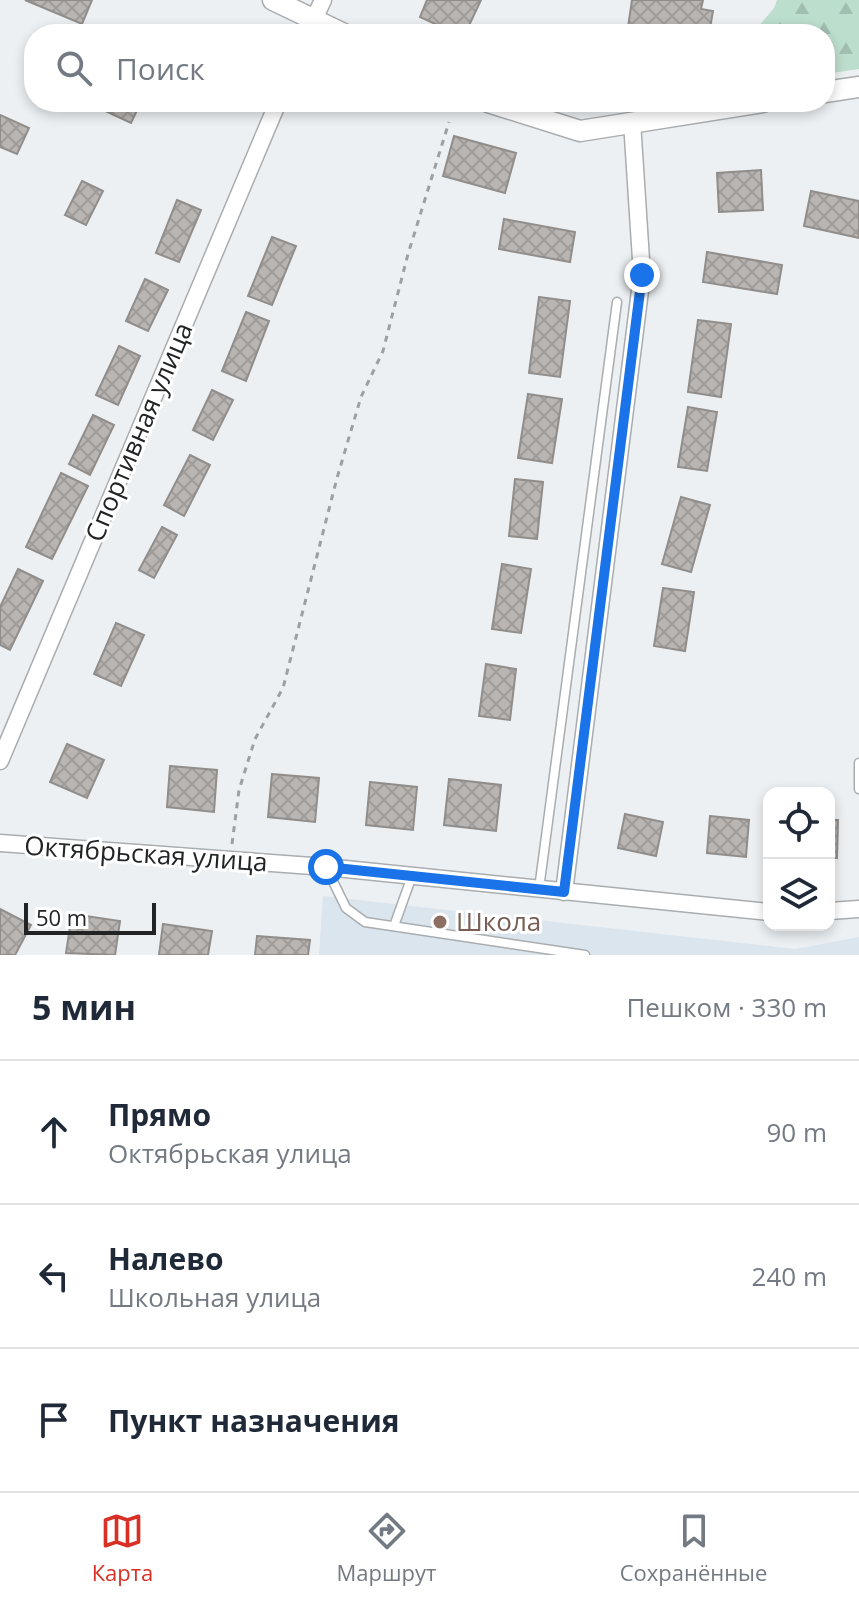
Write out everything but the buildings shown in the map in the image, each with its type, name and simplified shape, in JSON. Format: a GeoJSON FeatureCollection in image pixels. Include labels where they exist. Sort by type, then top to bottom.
{"type":"FeatureCollection","features":[{"type":"Feature","properties":{"kind":"street"},"geometry":{"type":"LineString","coordinates":[[273,0],[314,17]]}},
{"type":"Feature","properties":{"kind":"street"},"geometry":{"type":"LineString","coordinates":[[835,91],[859,87]]}},
{"type":"Feature","properties":{"kind":"street","name":"Спортивная улица"},"geometry":{"type":"LineString","coordinates":[[0,761],[274,112]]}},
{"type":"Feature","properties":{"kind":"street"},"geometry":{"type":"LineString","coordinates":[[520,112],[580,131],[698,112]]}},
{"type":"Feature","properties":{"kind":"street"},"geometry":{"type":"LineString","coordinates":[[564,892],[642,275],[632,122]]}},
{"type":"Feature","properties":{"kind":"street","name":"Октябрьская улица"},"geometry":{"type":"LineString","coordinates":[[0,843],[326,867],[763,911]]}},
{"type":"Feature","properties":{"kind":"street"},"geometry":{"type":"LineString","coordinates":[[835,911],[859,909]]}},
{"type":"Feature","properties":{"kind":"lane"},"geometry":{"type":"LineString","coordinates":[[539,890],[617,302]]}},
{"type":"Feature","properties":{"kind":"lane"},"geometry":{"type":"LineString","coordinates":[[859,763],[859,789]]}},
{"type":"Feature","properties":{"kind":"lane"},"geometry":{"type":"LineString","coordinates":[[326,867],[346,908],[365,922],[585,955]]}},
{"type":"Feature","properties":{"kind":"lane"},"geometry":{"type":"LineString","coordinates":[[394,926],[412,875]]}},
{"type":"Feature","properties":{"kind":"path"},"geometry":{"type":"LineString","coordinates":[[230,860],[239,790],[255,739],[283,688],[337,478],[361,397],[383,351],[408,254],[449,122]]}},
{"type":"Feature","properties":{"kind":"shaded area","name":"Школа"},"geometry":{"type":"Polygon","coordinates":[[[323,896],[795,949],[859,937],[859,955],[319,955],[323,896]]]}},
{"type":"Feature","properties":{"kind":"green space"},"geometry":{"type":"Polygon","coordinates":[[[777,0],[859,0],[859,69],[835,73],[835,24],[760,24],[777,0]]]}},
{"type":"Feature","properties":{"kind":"place","name":"Школа"},"geometry":{"type":"Point","coordinates":[440,922]}},
{"type":"Feature","properties":{"kind":"route"},"geometry":{"type":"LineString","coordinates":[[326,867],[564,892],[642,275]]}}]}
